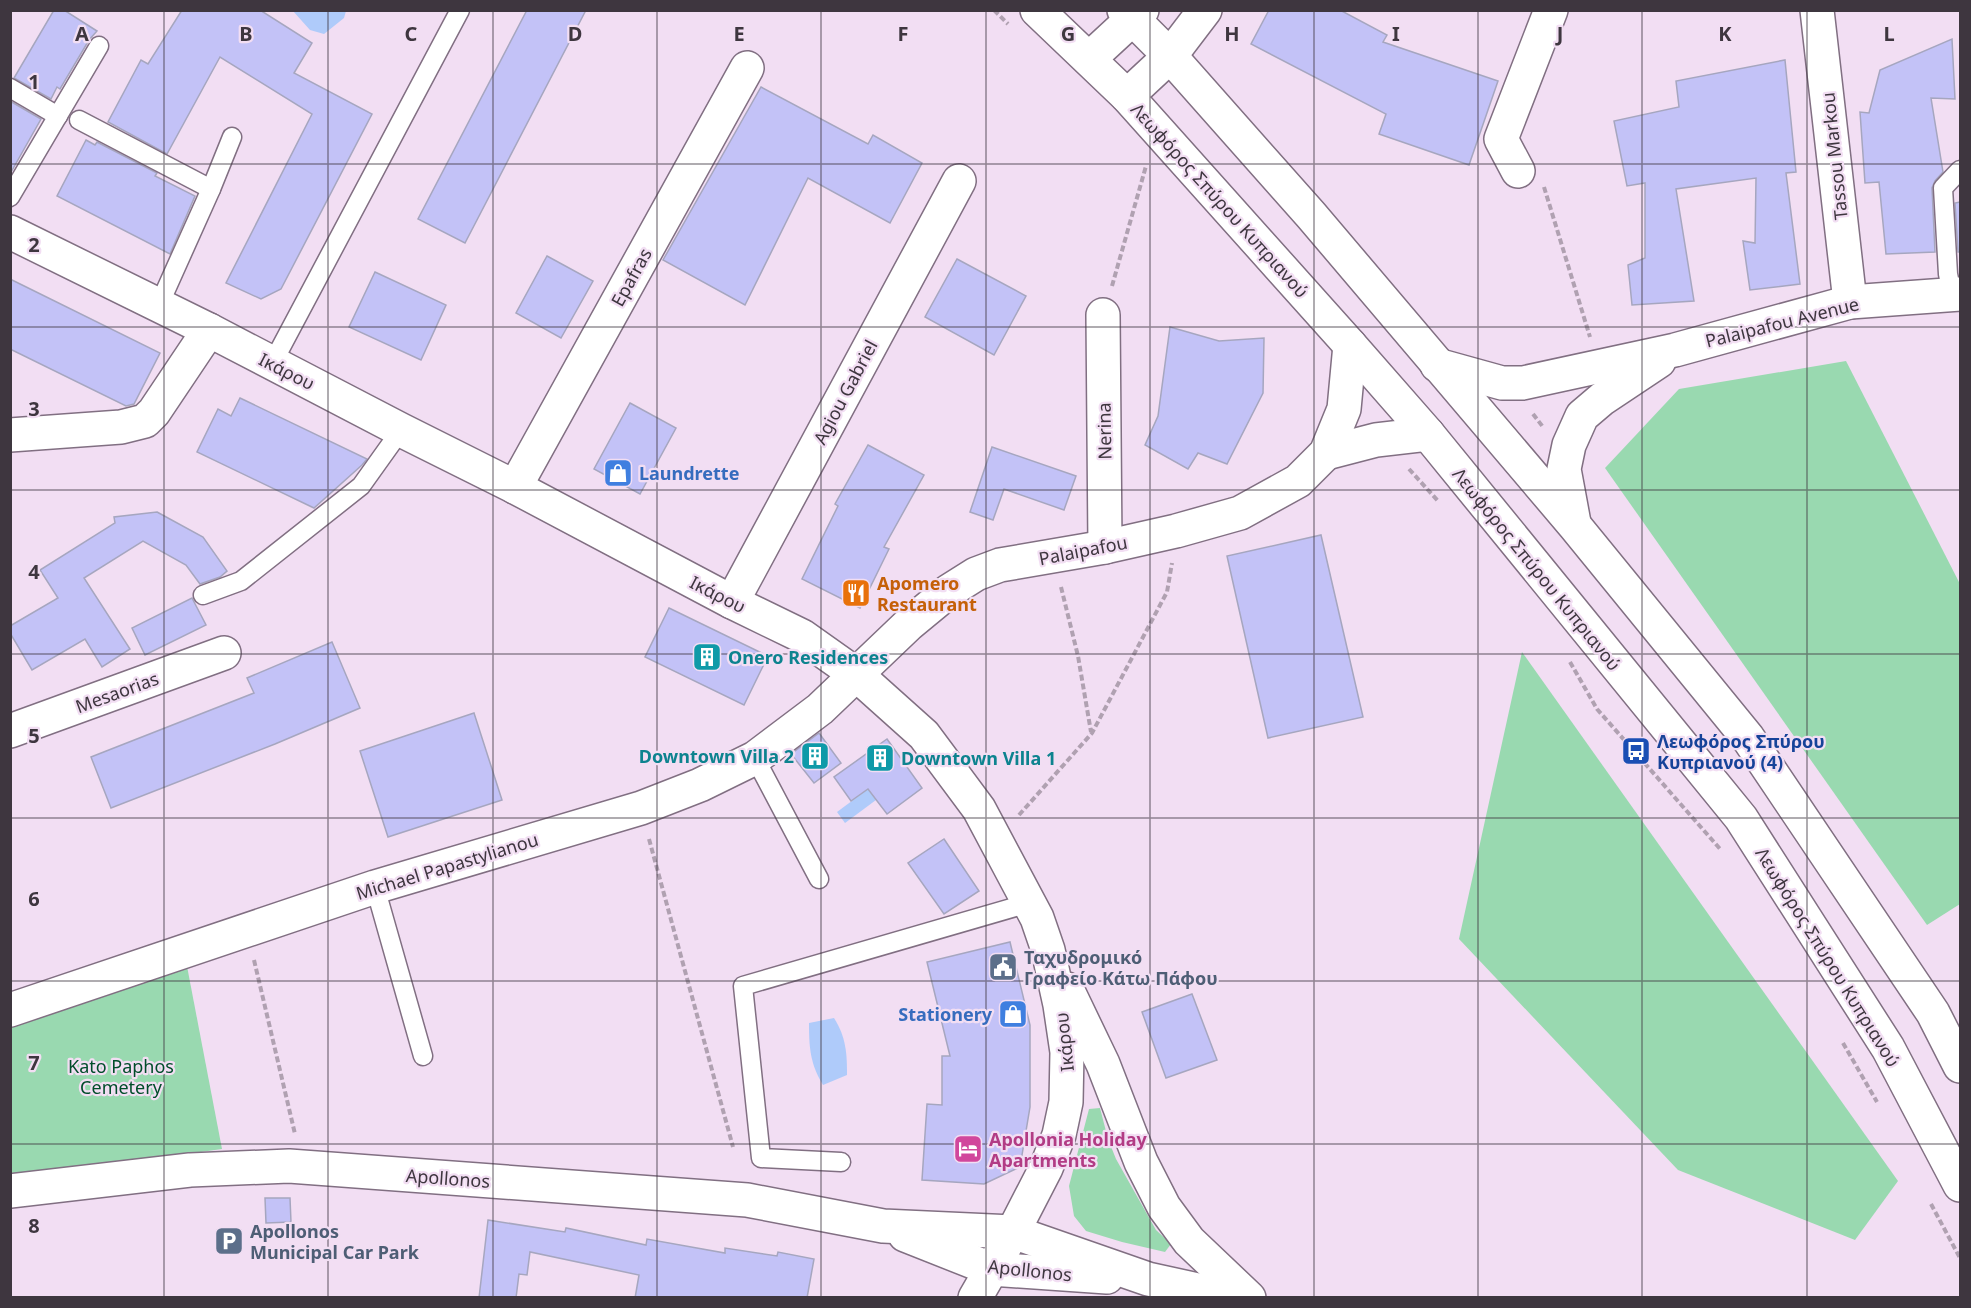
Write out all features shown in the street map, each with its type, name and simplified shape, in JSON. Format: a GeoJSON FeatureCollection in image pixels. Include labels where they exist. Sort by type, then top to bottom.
{"type":"FeatureCollection","features":[{"type":"Feature","properties":{"kind":"street","name":"Λεωφόρος Σπύρου Κυπριανού"},"geometry":{"type":"LineString","coordinates":[[1037,10],[1127,96],[1428,434],[1741,818],[1888,1048],[1960,1185]]}},
{"type":"Feature","properties":{"kind":"street"},"geometry":{"type":"LineString","coordinates":[[1127,96],[1170,56],[1205,10]]}},
{"type":"Feature","properties":{"kind":"street"},"geometry":{"type":"LineString","coordinates":[[1518,171],[1501,139],[1551,10]]}},
{"type":"Feature","properties":{"kind":"street","name":"Tassou Markou"},"geometry":{"type":"LineString","coordinates":[[1817,10],[1850,302]]}},
{"type":"Feature","properties":{"kind":"street"},"geometry":{"type":"LineString","coordinates":[[1089,59],[1133,14],[1311,215],[1575,526],[1748,738],[1933,1013],[1960,1066]]}},
{"type":"Feature","properties":{"kind":"street","name":"Epafras"},"geometry":{"type":"LineString","coordinates":[[515,487],[747,68]]}},
{"type":"Feature","properties":{"kind":"street","name":"Agiou Gabriel"},"geometry":{"type":"LineString","coordinates":[[732,602],[959,182]]}},
{"type":"Feature","properties":{"kind":"street","name":"Ικάρου"},"geometry":{"type":"LineString","coordinates":[[10,232],[209,330],[515,487],[732,602],[802,636],[857,675],[924,735],[979,808],[1029,903],[1048,950],[1067,1052],[1066,1102],[1059,1135],[1046,1168],[975,1298]]}},
{"type":"Feature","properties":{"kind":"street","name":"Palaipafou Avenue"},"geometry":{"type":"LineString","coordinates":[[1437,365],[1502,383],[1523,383],[1675,350],[1850,302],[1956,294]]}},
{"type":"Feature","properties":{"kind":"street","name":"Nerina"},"geometry":{"type":"LineString","coordinates":[[1103,315],[1106,547]]}},
{"type":"Feature","properties":{"kind":"street"},"geometry":{"type":"LineString","coordinates":[[10,435],[121,427],[145,421],[154,412],[209,330]]}},
{"type":"Feature","properties":{"kind":"street"},"geometry":{"type":"LineString","coordinates":[[1326,453],[1344,409],[1350,345]]}},
{"type":"Feature","properties":{"kind":"street","name":"Palaipafou Avenue"},"geometry":{"type":"LineString","coordinates":[[1575,526],[1564,469],[1569,445],[1582,416],[1602,399],[1675,350]]}},
{"type":"Feature","properties":{"kind":"street"},"geometry":{"type":"LineString","coordinates":[[1326,453],[1376,440],[1428,434]]}},
{"type":"Feature","properties":{"kind":"street","name":"Palaipafou"},"geometry":{"type":"LineString","coordinates":[[857,675],[909,624],[949,591],[976,574],[1000,565],[1106,547],[1240,513],[1298,482],[1326,453]]}},
{"type":"Feature","properties":{"kind":"street","name":"Mesaorias"},"geometry":{"type":"LineString","coordinates":[[10,731],[224,653]]}},
{"type":"Feature","properties":{"kind":"street","name":"Michael Papastylianou"},"geometry":{"type":"LineString","coordinates":[[10,1010],[246,929],[375,887],[641,807],[700,784],[755,758],[820,709],[857,675]]}},
{"type":"Feature","properties":{"kind":"street"},"geometry":{"type":"LineString","coordinates":[[1048,950],[1103,1064],[1141,1162],[1164,1207],[1189,1241],[1249,1298]]}},
{"type":"Feature","properties":{"kind":"street","name":"Apollonos"},"geometry":{"type":"LineString","coordinates":[[10,1191],[190,1170],[302,1167],[747,1200],[883,1226],[1013,1232],[1148,1279],[1234,1298]]}},
{"type":"Feature","properties":{"kind":"street","name":"Apollonos"},"geometry":{"type":"LineString","coordinates":[[883,1226],[991,1269],[1148,1279]]}},
{"type":"Feature","properties":{"kind":"lane"},"geometry":{"type":"LineString","coordinates":[[273,364],[460,10]]}},
{"type":"Feature","properties":{"kind":"lane"},"geometry":{"type":"LineString","coordinates":[[10,197],[99,46]]}},
{"type":"Feature","properties":{"kind":"lane"},"geometry":{"type":"LineString","coordinates":[[10,88],[58,116]]}},
{"type":"Feature","properties":{"kind":"lane"},"geometry":{"type":"LineString","coordinates":[[79,120],[211,189]]}},
{"type":"Feature","properties":{"kind":"lane"},"geometry":{"type":"LineString","coordinates":[[159,305],[232,137]]}},
{"type":"Feature","properties":{"kind":"lane"},"geometry":{"type":"LineString","coordinates":[[1956,294],[1948,274],[1943,188],[1960,170]]}},
{"type":"Feature","properties":{"kind":"lane"},"geometry":{"type":"LineString","coordinates":[[203,596],[241,581],[361,486],[401,430]]}},
{"type":"Feature","properties":{"kind":"lane"},"geometry":{"type":"LineString","coordinates":[[755,758],[819,879]]}},
{"type":"Feature","properties":{"kind":"lane"},"geometry":{"type":"LineString","coordinates":[[375,887],[423,1056]]}},
{"type":"Feature","properties":{"kind":"lane"},"geometry":{"type":"LineString","coordinates":[[842,1162],[761,1158],[743,986],[1029,903]]}},
{"type":"Feature","properties":{"kind":"path"},"geometry":{"type":"LineString","coordinates":[[1103,315],[1147,162]]}},
{"type":"Feature","properties":{"kind":"path"},"geometry":{"type":"LineString","coordinates":[[1518,171],[1545,188],[1591,340]]}},
{"type":"Feature","properties":{"kind":"path"},"geometry":{"type":"LineString","coordinates":[[1408,467],[1438,501]]}},
{"type":"Feature","properties":{"kind":"path"},"geometry":{"type":"LineString","coordinates":[[997,840],[1092,733],[1167,592],[1176,531]]}},
{"type":"Feature","properties":{"kind":"path"},"geometry":{"type":"LineString","coordinates":[[1053,557],[1078,656],[1092,733]]}},
{"type":"Feature","properties":{"kind":"path"},"geometry":{"type":"LineString","coordinates":[[1568,660],[1597,709],[1722,851]]}},
{"type":"Feature","properties":{"kind":"path"},"geometry":{"type":"LineString","coordinates":[[641,807],[734,1153]]}},
{"type":"Feature","properties":{"kind":"path"},"geometry":{"type":"LineString","coordinates":[[246,929],[302,1167]]}},
{"type":"Feature","properties":{"kind":"path"},"geometry":{"type":"LineString","coordinates":[[1839,1036],[1879,1106]]}},
{"type":"Feature","properties":{"kind":"path"},"geometry":{"type":"LineString","coordinates":[[1928,1197],[1960,1258]]}},
{"type":"Feature","properties":{"kind":"green space"},"geometry":{"type":"Polygon","coordinates":[[[1846,361],[1960,584],[1960,904],[1927,925],[1605,468],[1679,389],[1846,361]]]}},
{"type":"Feature","properties":{"kind":"green space"},"geometry":{"type":"Polygon","coordinates":[[[1522,652],[1898,1181],[1855,1240],[1678,1170],[1459,939],[1522,652]]]}},
{"type":"Feature","properties":{"kind":"green space","name":"Kato Paphos Cemetery"},"geometry":{"type":"Polygon","coordinates":[[[186,961],[222,1149],[11,1179],[10,1024],[186,961]]]}},
{"type":"Feature","properties":{"kind":"green space"},"geometry":{"type":"Polygon","coordinates":[[[1100,1108],[1116,1159],[1156,1230],[1171,1244],[1165,1252],[1086,1231],[1074,1216],[1069,1186],[1089,1109],[1100,1108]]]}},
{"type":"Feature","properties":{"kind":"water"},"geometry":{"type":"Polygon","coordinates":[[[293,11],[346,11],[344,18],[324,34],[310,30],[293,11]]]}},
{"type":"Feature","properties":{"kind":"water"},"geometry":{"type":"Polygon","coordinates":[[[868,789],[876,800],[845,823],[837,812],[868,789]]]}},
{"type":"Feature","properties":{"kind":"water"},"geometry":{"type":"Polygon","coordinates":[[[834,1018],[845,1045],[847,1075],[823,1085],[815,1070],[811,1055],[809,1023],[834,1018]]]}},
{"type":"Feature","properties":{"kind":"building"},"geometry":{"type":"Polygon","coordinates":[[[54,10],[64,10],[97,31],[89,40],[60,89],[57,87],[51,99],[14,78],[54,10]]]}},
{"type":"Feature","properties":{"kind":"building"},"geometry":{"type":"Polygon","coordinates":[[[182,10],[260,10],[312,43],[294,73],[372,114],[281,289],[261,299],[226,283],[312,114],[220,57],[167,154],[108,122],[141,60],[148,64],[182,10]]]}},
{"type":"Feature","properties":{"kind":"building"},"geometry":{"type":"Polygon","coordinates":[[[527,10],[586,10],[465,243],[418,219],[527,10]]]}},
{"type":"Feature","properties":{"kind":"building"},"geometry":{"type":"Polygon","coordinates":[[[1269,10],[1340,10],[1387,35],[1383,42],[1498,81],[1469,165],[1379,134],[1386,114],[1251,44],[1269,10]]]}},
{"type":"Feature","properties":{"kind":"building"},"geometry":{"type":"Polygon","coordinates":[[[1952,39],[1955,99],[1931,98],[1943,172],[1932,188],[1935,252],[1886,254],[1879,182],[1865,183],[1860,112],[1869,113],[1880,70],[1952,39]]]}},
{"type":"Feature","properties":{"kind":"building"},"geometry":{"type":"Polygon","coordinates":[[[1785,60],[1796,172],[1786,173],[1800,284],[1750,290],[1743,241],[1755,243],[1756,178],[1676,189],[1694,301],[1632,305],[1628,265],[1645,258],[1645,183],[1627,186],[1614,121],[1679,107],[1676,81],[1785,60]]]}},
{"type":"Feature","properties":{"kind":"building"},"geometry":{"type":"Polygon","coordinates":[[[761,87],[868,144],[873,135],[922,163],[890,223],[808,178],[745,305],[663,260],[761,87]]]}},
{"type":"Feature","properties":{"kind":"building"},"geometry":{"type":"Polygon","coordinates":[[[10,101],[41,119],[10,174],[10,101]]]}},
{"type":"Feature","properties":{"kind":"building"},"geometry":{"type":"Polygon","coordinates":[[[86,140],[95,145],[97,142],[157,173],[155,176],[195,196],[170,254],[57,196],[86,140]]]}},
{"type":"Feature","properties":{"kind":"building"},"geometry":{"type":"Polygon","coordinates":[[[1960,202],[1960,252],[1958,252],[1955,203],[1960,202]]]}},
{"type":"Feature","properties":{"kind":"building"},"geometry":{"type":"Polygon","coordinates":[[[547,256],[593,281],[561,338],[516,313],[547,256]]]}},
{"type":"Feature","properties":{"kind":"building"},"geometry":{"type":"Polygon","coordinates":[[[957,259],[1026,296],[994,355],[925,317],[957,259]]]}},
{"type":"Feature","properties":{"kind":"building"},"geometry":{"type":"Polygon","coordinates":[[[375,272],[446,305],[421,360],[349,327],[375,272]]]}},
{"type":"Feature","properties":{"kind":"building"},"geometry":{"type":"Polygon","coordinates":[[[10,279],[160,353],[134,404],[126,406],[10,349],[10,279]]]}},
{"type":"Feature","properties":{"kind":"building"},"geometry":{"type":"Polygon","coordinates":[[[1170,327],[1219,341],[1264,338],[1263,393],[1227,464],[1198,453],[1188,469],[1145,445],[1158,416],[1170,327]]]}},
{"type":"Feature","properties":{"kind":"building"},"geometry":{"type":"Polygon","coordinates":[[[240,398],[367,459],[314,508],[197,452],[218,409],[231,416],[240,398]]]}},
{"type":"Feature","properties":{"kind":"building"},"geometry":{"type":"Polygon","coordinates":[[[630,403],[676,428],[640,494],[594,469],[630,403]]]}},
{"type":"Feature","properties":{"kind":"building"},"geometry":{"type":"Polygon","coordinates":[[[868,445],[924,475],[884,547],[889,549],[860,608],[802,579],[838,506],[835,504],[868,445]]]}},
{"type":"Feature","properties":{"kind":"building"},"geometry":{"type":"Polygon","coordinates":[[[992,447],[1076,476],[1064,510],[1004,489],[993,520],[970,512],[992,447]]]}},
{"type":"Feature","properties":{"kind":"building"},"geometry":{"type":"Polygon","coordinates":[[[157,512],[203,537],[227,571],[220,577],[200,584],[186,565],[143,541],[84,578],[130,649],[102,667],[85,639],[32,670],[10,633],[10,626],[58,598],[40,570],[115,523],[114,517],[157,512]]]}},
{"type":"Feature","properties":{"kind":"building"},"geometry":{"type":"Polygon","coordinates":[[[1321,535],[1363,717],[1268,738],[1227,556],[1321,535]]]}},
{"type":"Feature","properties":{"kind":"building"},"geometry":{"type":"Polygon","coordinates":[[[192,598],[206,625],[145,655],[132,628],[192,598]]]}},
{"type":"Feature","properties":{"kind":"building","name":"Onero Residences"},"geometry":{"type":"Polygon","coordinates":[[[669,608],[768,656],[744,705],[645,657],[669,608]]]}},
{"type":"Feature","properties":{"kind":"building"},"geometry":{"type":"Polygon","coordinates":[[[332,642],[360,708],[111,808],[91,757],[254,693],[247,678],[332,642]]]}},
{"type":"Feature","properties":{"kind":"building"},"geometry":{"type":"Polygon","coordinates":[[[474,713],[502,800],[388,837],[360,751],[474,713]]]}},
{"type":"Feature","properties":{"kind":"building","name":"Downtown Villa 2"},"geometry":{"type":"Polygon","coordinates":[[[819,733],[841,763],[814,783],[791,754],[819,733]]]}},
{"type":"Feature","properties":{"kind":"building","name":"Downtown Villa 1"},"geometry":{"type":"Polygon","coordinates":[[[887,739],[922,788],[887,814],[868,789],[851,801],[834,777],[887,739]]]}},
{"type":"Feature","properties":{"kind":"building"},"geometry":{"type":"Polygon","coordinates":[[[944,839],[979,891],[944,914],[908,863],[944,839]]]}},
{"type":"Feature","properties":{"kind":"building"},"geometry":{"type":"Polygon","coordinates":[[[1010,942],[1030,1025],[1030,1107],[1020,1167],[984,1184],[922,1180],[927,1104],[942,1105],[942,1056],[950,1056],[927,962],[1010,942]]]}},
{"type":"Feature","properties":{"kind":"building"},"geometry":{"type":"Polygon","coordinates":[[[1192,994],[1217,1060],[1166,1078],[1142,1012],[1192,994]]]}},
{"type":"Feature","properties":{"kind":"building"},"geometry":{"type":"Polygon","coordinates":[[[265,1198],[290,1198],[291,1222],[266,1223],[265,1198]]]}},
{"type":"Feature","properties":{"kind":"building"},"geometry":{"type":"Polygon","coordinates":[[[488,1220],[565,1232],[566,1228],[646,1245],[647,1239],[725,1253],[725,1248],[777,1256],[778,1252],[814,1259],[807,1298],[635,1298],[639,1275],[530,1252],[527,1275],[519,1274],[516,1298],[479,1298],[488,1220]]]}},
{"type":"Feature","properties":{"kind":"place","name":"Laundrette"},"geometry":{"type":"Point","coordinates":[618,473]}},
{"type":"Feature","properties":{"kind":"place","name":"Apomero Restaurant"},"geometry":{"type":"Point","coordinates":[856,593]}},
{"type":"Feature","properties":{"kind":"place","name":"Onero Residences"},"geometry":{"type":"Point","coordinates":[707,657]}},
{"type":"Feature","properties":{"kind":"place","name":"Λεωφόρος Σπύρου Κυπριανού (4)"},"geometry":{"type":"Point","coordinates":[1636,751]}},
{"type":"Feature","properties":{"kind":"place","name":"Downtown Villa 2"},"geometry":{"type":"Point","coordinates":[815,756]}},
{"type":"Feature","properties":{"kind":"place","name":"Downtown Villa 1"},"geometry":{"type":"Point","coordinates":[880,758]}},
{"type":"Feature","properties":{"kind":"place","name":"Ταχυδρομικό Γραφείο Κάτω Πάφου"},"geometry":{"type":"Point","coordinates":[1003,967]}},
{"type":"Feature","properties":{"kind":"place","name":"Stationery"},"geometry":{"type":"Point","coordinates":[1013,1014]}},
{"type":"Feature","properties":{"kind":"place","name":"Apollonia Holiday Apartments"},"geometry":{"type":"Point","coordinates":[968,1149]}},
{"type":"Feature","properties":{"kind":"place","name":"Apollonos Municipal Car Park"},"geometry":{"type":"Point","coordinates":[229,1241]}}]}
